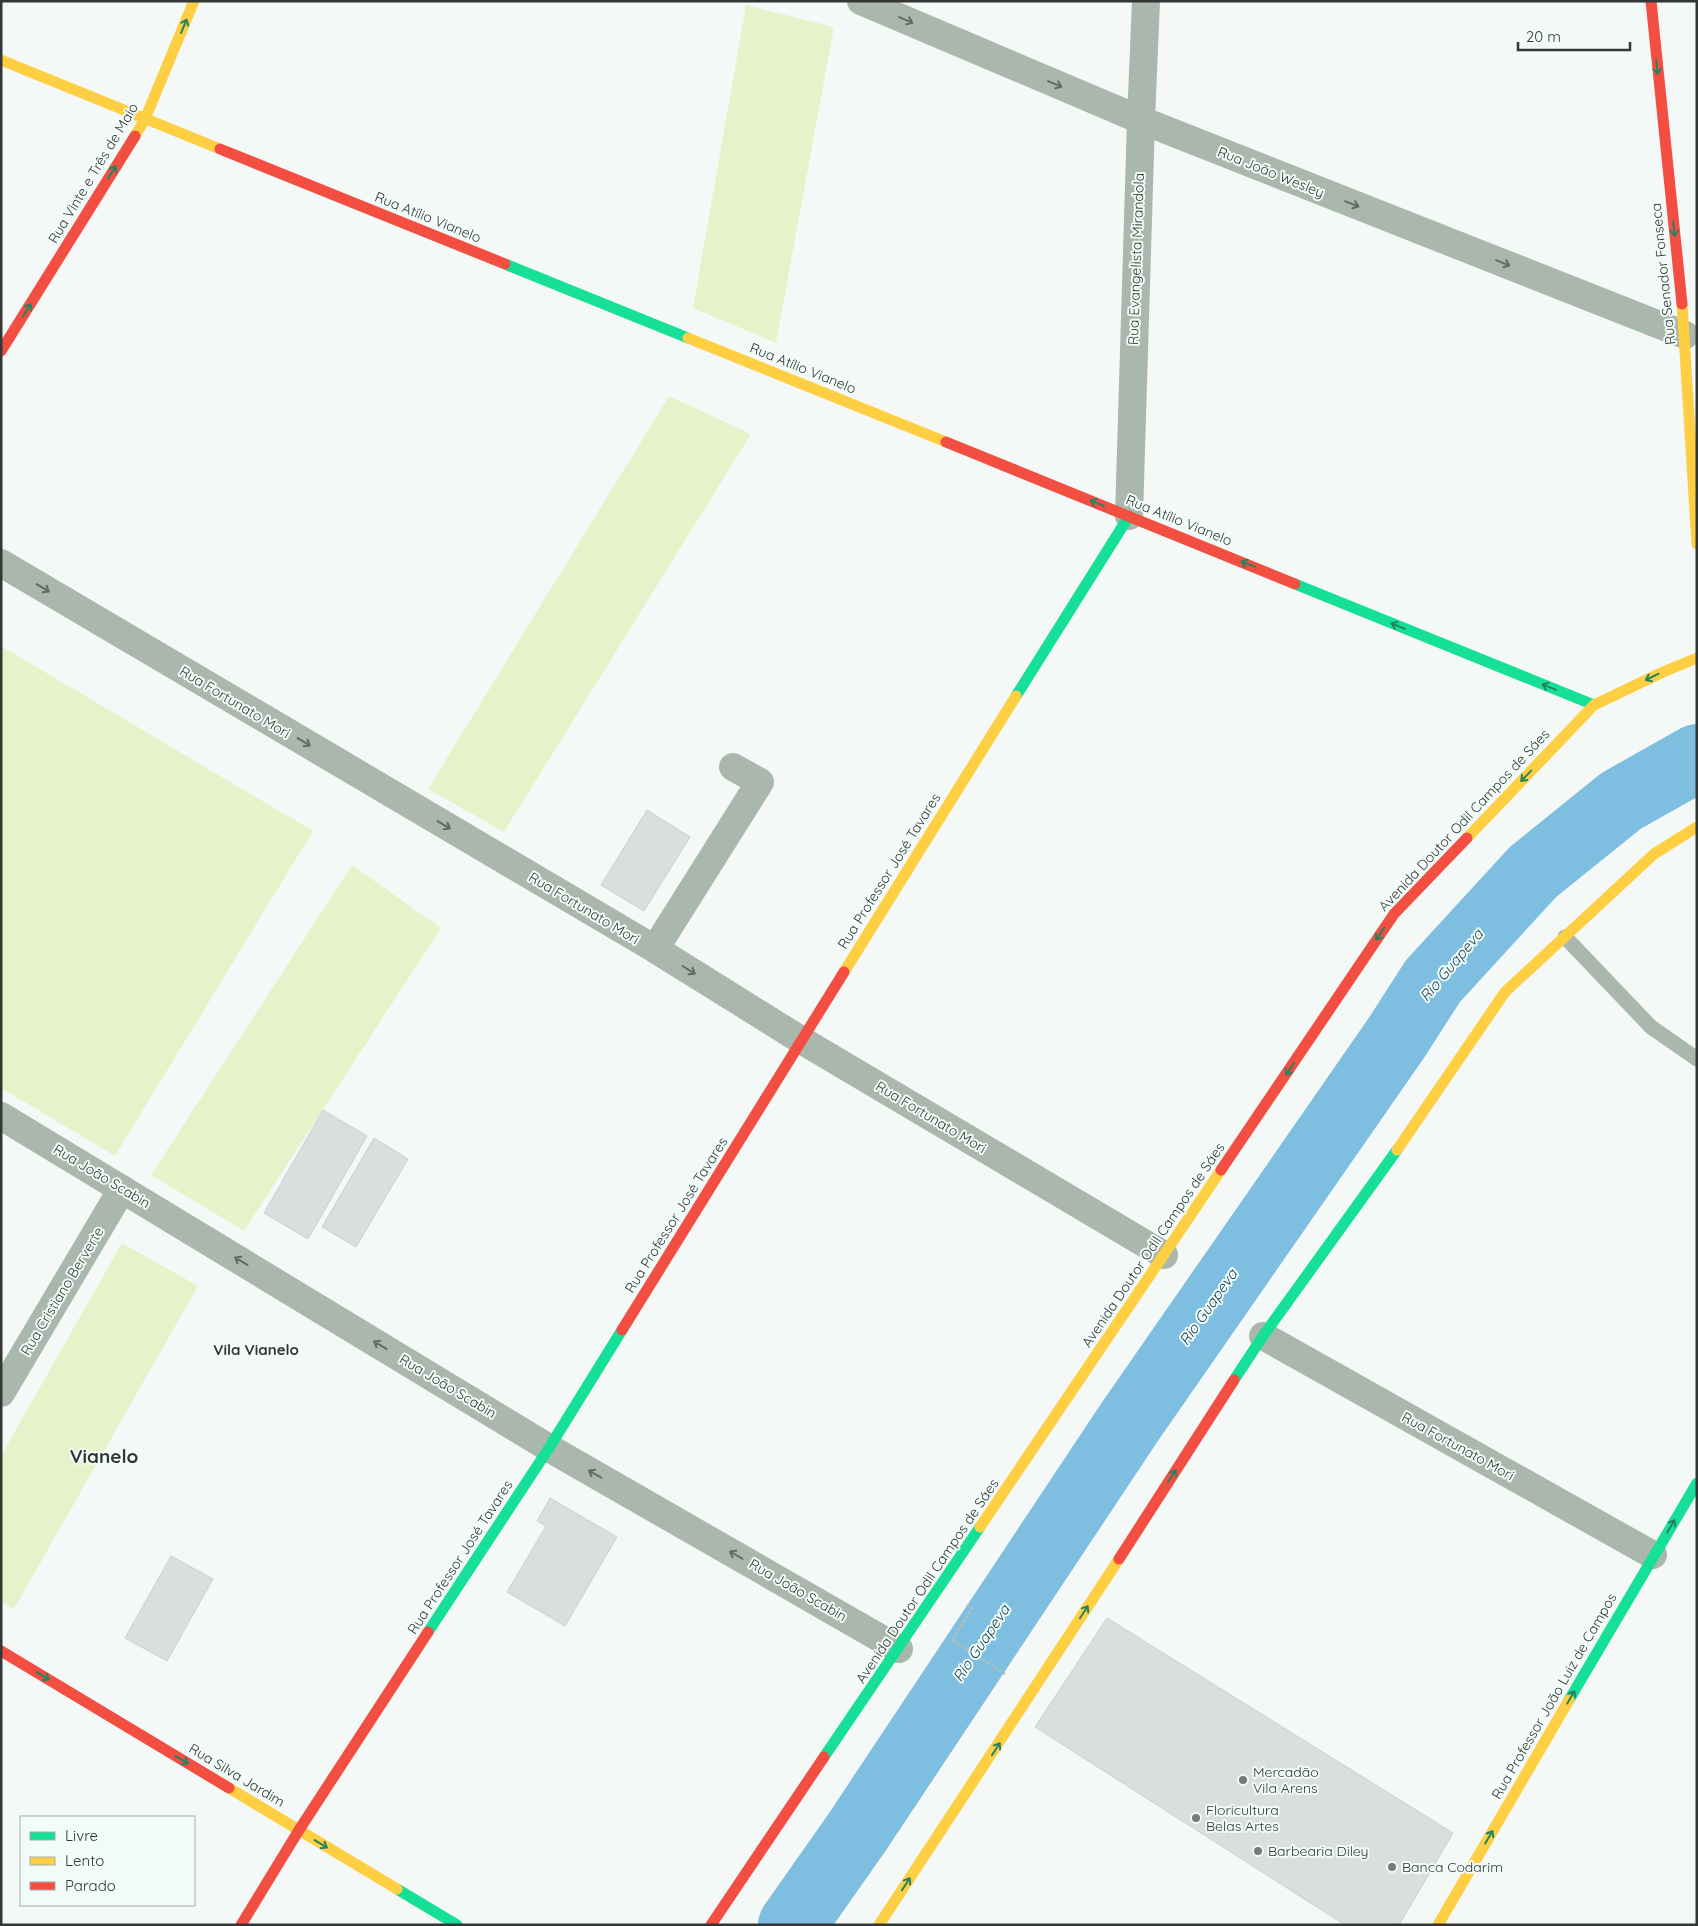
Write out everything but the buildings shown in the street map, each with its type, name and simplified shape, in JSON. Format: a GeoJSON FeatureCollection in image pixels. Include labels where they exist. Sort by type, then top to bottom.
{"type":"FeatureCollection","features":[{"type":"Feature","properties":{"kind":"street","name":"Rua Vinte e Três de Maio"},"geometry":{"type":"LineString","coordinates":[[1,351],[145,119],[194,1]]}},
{"type":"Feature","properties":{"kind":"street","name":"Rua João Wesley"},"geometry":{"type":"LineString","coordinates":[[861,1],[1140,120],[1685,335]]}},
{"type":"Feature","properties":{"kind":"street","name":"Rua Evangelista Mirandola"},"geometry":{"type":"LineString","coordinates":[[1129,516],[1140,120],[1146,1]]}},
{"type":"Feature","properties":{"kind":"street","name":"Rua Senador Fonseca"},"geometry":{"type":"LineString","coordinates":[[1651,1],[1685,335],[1697,544]]}},
{"type":"Feature","properties":{"kind":"street","name":"Rua Atílio Vianelo"},"geometry":{"type":"LineString","coordinates":[[1,60],[1594,706]]}},
{"type":"Feature","properties":{"kind":"street","name":"Rua Professor José Tavares"},"geometry":{"type":"LineString","coordinates":[[241,1925],[299,1830],[549,1448],[801,1040],[1129,516]]}},
{"type":"Feature","properties":{"kind":"street","name":"Rua Fortunato Mori"},"geometry":{"type":"LineString","coordinates":[[1,564],[654,949],[801,1040],[1164,1255]]}},
{"type":"Feature","properties":{"kind":"street","name":"Avenida Doutor Odil Campos de Sáes"},"geometry":{"type":"LineString","coordinates":[[711,1925],[1394,914],[1594,706],[1663,672],[1697,658]]}},
{"type":"Feature","properties":{"kind":"street"},"geometry":{"type":"LineString","coordinates":[[654,949],[760,782],[733,767]]}},
{"type":"Feature","properties":{"kind":"street"},"geometry":{"type":"LineString","coordinates":[[879,1925],[1033,1692],[1263,1336],[1408,1134],[1505,992],[1654,854],[1697,827]]}},
{"type":"Feature","properties":{"kind":"street","name":"Rua João Scabin"},"geometry":{"type":"LineString","coordinates":[[1,1116],[549,1448],[899,1649]]}},
{"type":"Feature","properties":{"kind":"street","name":"Rua Cristiano Berverte"},"geometry":{"type":"LineString","coordinates":[[1,1393],[9,1364],[122,1188]]}},
{"type":"Feature","properties":{"kind":"street","name":"Rua Fortunato Mori"},"geometry":{"type":"LineString","coordinates":[[1263,1336],[1653,1555]]}},
{"type":"Feature","properties":{"kind":"street","name":"Rua Professor João Luiz de Campos"},"geometry":{"type":"LineString","coordinates":[[1438,1925],[1653,1555],[1697,1483]]}},
{"type":"Feature","properties":{"kind":"street","name":"Rua Silva Jardim"},"geometry":{"type":"LineString","coordinates":[[1,1651],[457,1925]]}},
{"type":"Feature","properties":{"kind":"lane"},"geometry":{"type":"LineString","coordinates":[[1565,937],[1651,1027],[1697,1059]]}},
{"type":"Feature","properties":{"kind":"path"},"geometry":{"type":"LineString","coordinates":[[952,1640],[1004,1674]]}},
{"type":"Feature","properties":{"kind":"green space"},"geometry":{"type":"Polygon","coordinates":[[[746,5],[834,27],[776,343],[693,308],[746,5]]]}},
{"type":"Feature","properties":{"kind":"green space"},"geometry":{"type":"Polygon","coordinates":[[[669,396],[751,434],[504,832],[428,789],[669,396]]]}},
{"type":"Feature","properties":{"kind":"green space"},"geometry":{"type":"Polygon","coordinates":[[[1,646],[313,831],[115,1156],[1,1088],[1,646]]]}},
{"type":"Feature","properties":{"kind":"green space"},"geometry":{"type":"Polygon","coordinates":[[[352,865],[441,928],[244,1231],[151,1175],[352,865]]]}},
{"type":"Feature","properties":{"kind":"green space"},"geometry":{"type":"Polygon","coordinates":[[[122,1243],[198,1286],[14,1609],[1,1602],[1,1456],[122,1243]]]}},
{"type":"Feature","properties":{"kind":"waterway","name":"Rio Guapeva"},"geometry":{"type":"LineString","coordinates":[[792,1925],[858,1831],[1129,1423],[1397,1037],[1433,981],[1533,872],[1621,801],[1697,758]]}},
{"type":"Feature","properties":{"kind":"traffic: fast"},"geometry":{"type":"LineString","coordinates":[[505,264],[688,338]]}},
{"type":"Feature","properties":{"kind":"traffic: fast"},"geometry":{"type":"LineString","coordinates":[[1016,696],[1129,516]]}},
{"type":"Feature","properties":{"kind":"traffic: fast"},"geometry":{"type":"LineString","coordinates":[[1295,584],[1594,705]]}},
{"type":"Feature","properties":{"kind":"traffic: fast"},"geometry":{"type":"LineString","coordinates":[[1234,1380],[1263,1336],[1397,1150]]}},
{"type":"Feature","properties":{"kind":"traffic: fast"},"geometry":{"type":"LineString","coordinates":[[428,1632],[549,1448],[622,1330]]}},
{"type":"Feature","properties":{"kind":"traffic: fast"},"geometry":{"type":"LineString","coordinates":[[1569,1700],[1697,1483]]}},
{"type":"Feature","properties":{"kind":"traffic: fast"},"geometry":{"type":"LineString","coordinates":[[824,1757],[980,1527]]}},
{"type":"Feature","properties":{"kind":"traffic: fast"},"geometry":{"type":"LineString","coordinates":[[397,1889],[457,1925]]}},
{"type":"Feature","properties":{"kind":"traffic: slow"},"geometry":{"type":"LineString","coordinates":[[135,136],[145,119],[194,1]]}},
{"type":"Feature","properties":{"kind":"traffic: slow"},"geometry":{"type":"LineString","coordinates":[[1,60],[220,149]]}},
{"type":"Feature","properties":{"kind":"traffic: slow"},"geometry":{"type":"LineString","coordinates":[[1682,304],[1697,544]]}},
{"type":"Feature","properties":{"kind":"traffic: slow"},"geometry":{"type":"LineString","coordinates":[[688,338],[946,442]]}},
{"type":"Feature","properties":{"kind":"traffic: slow"},"geometry":{"type":"LineString","coordinates":[[1467,838],[1594,705],[1697,658]]}},
{"type":"Feature","properties":{"kind":"traffic: slow"},"geometry":{"type":"LineString","coordinates":[[844,972],[1016,696]]}},
{"type":"Feature","properties":{"kind":"traffic: slow"},"geometry":{"type":"LineString","coordinates":[[1397,1150],[1505,992],[1654,854],[1697,827]]}},
{"type":"Feature","properties":{"kind":"traffic: slow"},"geometry":{"type":"LineString","coordinates":[[980,1527],[1221,1170]]}},
{"type":"Feature","properties":{"kind":"traffic: slow"},"geometry":{"type":"LineString","coordinates":[[879,1925],[1119,1559]]}},
{"type":"Feature","properties":{"kind":"traffic: slow"},"geometry":{"type":"LineString","coordinates":[[1438,1925],[1569,1700]]}},
{"type":"Feature","properties":{"kind":"traffic: slow"},"geometry":{"type":"LineString","coordinates":[[229,1788],[397,1889]]}},
{"type":"Feature","properties":{"kind":"traffic: jam"},"geometry":{"type":"LineString","coordinates":[[1651,1],[1682,304]]}},
{"type":"Feature","properties":{"kind":"traffic: jam"},"geometry":{"type":"LineString","coordinates":[[1,351],[135,136]]}},
{"type":"Feature","properties":{"kind":"traffic: jam"},"geometry":{"type":"LineString","coordinates":[[220,149],[505,264]]}},
{"type":"Feature","properties":{"kind":"traffic: jam"},"geometry":{"type":"LineString","coordinates":[[946,442],[1295,584]]}},
{"type":"Feature","properties":{"kind":"traffic: jam"},"geometry":{"type":"LineString","coordinates":[[1221,1170],[1394,914],[1467,838]]}},
{"type":"Feature","properties":{"kind":"traffic: jam"},"geometry":{"type":"LineString","coordinates":[[622,1330],[844,972]]}},
{"type":"Feature","properties":{"kind":"traffic: jam"},"geometry":{"type":"LineString","coordinates":[[1119,1559],[1234,1380]]}},
{"type":"Feature","properties":{"kind":"traffic: jam"},"geometry":{"type":"LineString","coordinates":[[241,1925],[299,1830],[428,1632]]}},
{"type":"Feature","properties":{"kind":"traffic: jam"},"geometry":{"type":"LineString","coordinates":[[1,1651],[229,1788]]}},
{"type":"Feature","properties":{"kind":"traffic: jam"},"geometry":{"type":"LineString","coordinates":[[711,1925],[824,1757]]}},
{"type":"Feature","properties":{"kind":"place","name":"Mercadão Vila Arens"},"geometry":{"type":"Point","coordinates":[1243,1780]}},
{"type":"Feature","properties":{"kind":"place","name":"Floricultura Belas Artes"},"geometry":{"type":"Point","coordinates":[1196,1818]}},
{"type":"Feature","properties":{"kind":"place","name":"Barbearia Diley"},"geometry":{"type":"Point","coordinates":[1258,1851]}},
{"type":"Feature","properties":{"kind":"place","name":"Banca Codarim"},"geometry":{"type":"Point","coordinates":[1392,1867]}},
{"type":"Feature","properties":{"kind":"district","name":"Vila Vianelo"},"geometry":{"type":"Point","coordinates":[256,1349]}},
{"type":"Feature","properties":{"kind":"district","name":"Vianelo"},"geometry":{"type":"Point","coordinates":[104,1456]}}]}
